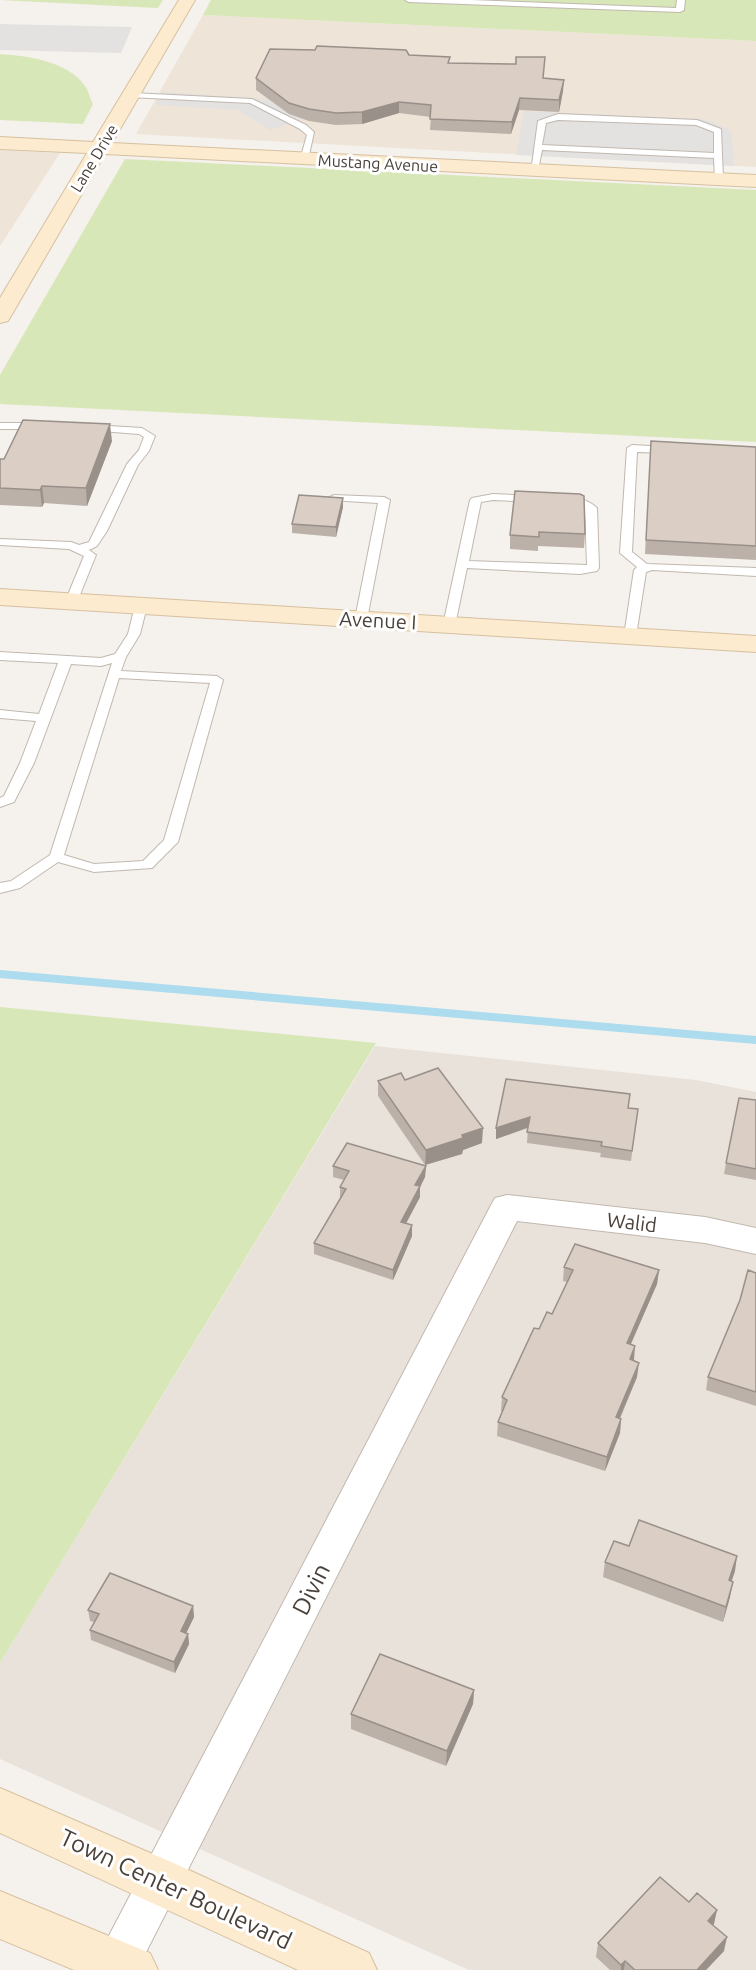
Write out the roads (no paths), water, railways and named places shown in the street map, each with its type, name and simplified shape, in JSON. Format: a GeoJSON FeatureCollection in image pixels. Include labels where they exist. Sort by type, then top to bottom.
{"type":"FeatureCollection","features":[{"type":"Feature","properties":{"kind":"main road","name":"Lane Drive"},"geometry":{"type":"LineString","coordinates":[[2,309],[100,149],[187,0]]}},
{"type":"Feature","properties":{"kind":"main road","name":"Mustang Avenue"},"geometry":{"type":"LineString","coordinates":[[0,143],[756,181]]}},
{"type":"Feature","properties":{"kind":"main road","name":"Avenue I"},"geometry":{"type":"LineString","coordinates":[[0,597],[756,644]]}},
{"type":"Feature","properties":{"kind":"main road","name":"Town Center Boulevard"},"geometry":{"type":"LineString","coordinates":[[0,1810],[161,1881],[352,1970]]}},
{"type":"Feature","properties":{"kind":"main road"},"geometry":{"type":"LineString","coordinates":[[0,1916],[122,1967]]}},
{"type":"Feature","properties":{"kind":"street","name":"Walid"},"geometry":{"type":"LineString","coordinates":[[507,1207],[705,1230],[756,1241]]}},
{"type":"Feature","properties":{"kind":"street","name":"Divin"},"geometry":{"type":"LineString","coordinates":[[122,1967],[161,1881],[507,1207]]}},
{"type":"Feature","properties":{"kind":"lane"},"geometry":{"type":"LineString","coordinates":[[409,0],[680,10],[681,0]]}},
{"type":"Feature","properties":{"kind":"lane"},"geometry":{"type":"LineString","coordinates":[[132,95],[252,101],[303,127],[311,134],[304,160]]}},
{"type":"Feature","properties":{"kind":"lane"},"geometry":{"type":"LineString","coordinates":[[534,170],[542,121],[558,117],[600,118],[697,123],[718,131],[719,179]]}},
{"type":"Feature","properties":{"kind":"lane"},"geometry":{"type":"LineString","coordinates":[[538,147],[719,156]]}},
{"type":"Feature","properties":{"kind":"lane"},"geometry":{"type":"LineString","coordinates":[[0,426],[15,424],[50,426]]}},
{"type":"Feature","properties":{"kind":"lane"},"geometry":{"type":"LineString","coordinates":[[81,549],[93,544],[101,531],[133,464],[144,451],[150,436],[142,431],[85,428]]}},
{"type":"Feature","properties":{"kind":"lane"},"geometry":{"type":"LineString","coordinates":[[645,568],[626,553],[632,448],[677,450]]}},
{"type":"Feature","properties":{"kind":"lane"},"geometry":{"type":"LineString","coordinates":[[449,625],[462,564],[476,500],[493,497],[583,502],[591,508],[593,568],[580,570],[462,564]]}},
{"type":"Feature","properties":{"kind":"lane"},"geometry":{"type":"LineString","coordinates":[[334,498],[384,500],[361,620]]}},
{"type":"Feature","properties":{"kind":"lane"},"geometry":{"type":"LineString","coordinates":[[0,542],[71,546],[90,555],[71,602]]}},
{"type":"Feature","properties":{"kind":"lane"},"geometry":{"type":"LineString","coordinates":[[630,636],[640,570],[651,566],[756,572]]}},
{"type":"Feature","properties":{"kind":"lane"},"geometry":{"type":"LineString","coordinates":[[0,888],[15,885],[56,857],[114,674],[120,657],[134,634],[141,606]]}},
{"type":"Feature","properties":{"kind":"lane"},"geometry":{"type":"LineString","coordinates":[[0,656],[100,662],[120,657]]}},
{"type":"Feature","properties":{"kind":"lane"},"geometry":{"type":"LineString","coordinates":[[0,803],[9,799],[27,763],[66,660]]}},
{"type":"Feature","properties":{"kind":"lane"},"geometry":{"type":"LineString","coordinates":[[56,857],[94,868],[147,865],[171,842],[217,680],[114,674]]}},
{"type":"Feature","properties":{"kind":"lane"},"geometry":{"type":"LineString","coordinates":[[0,714],[44,718]]}},
{"type":"Feature","properties":{"kind":"waterway"},"geometry":{"type":"LineString","coordinates":[[0,974],[756,1040]]}}]}
